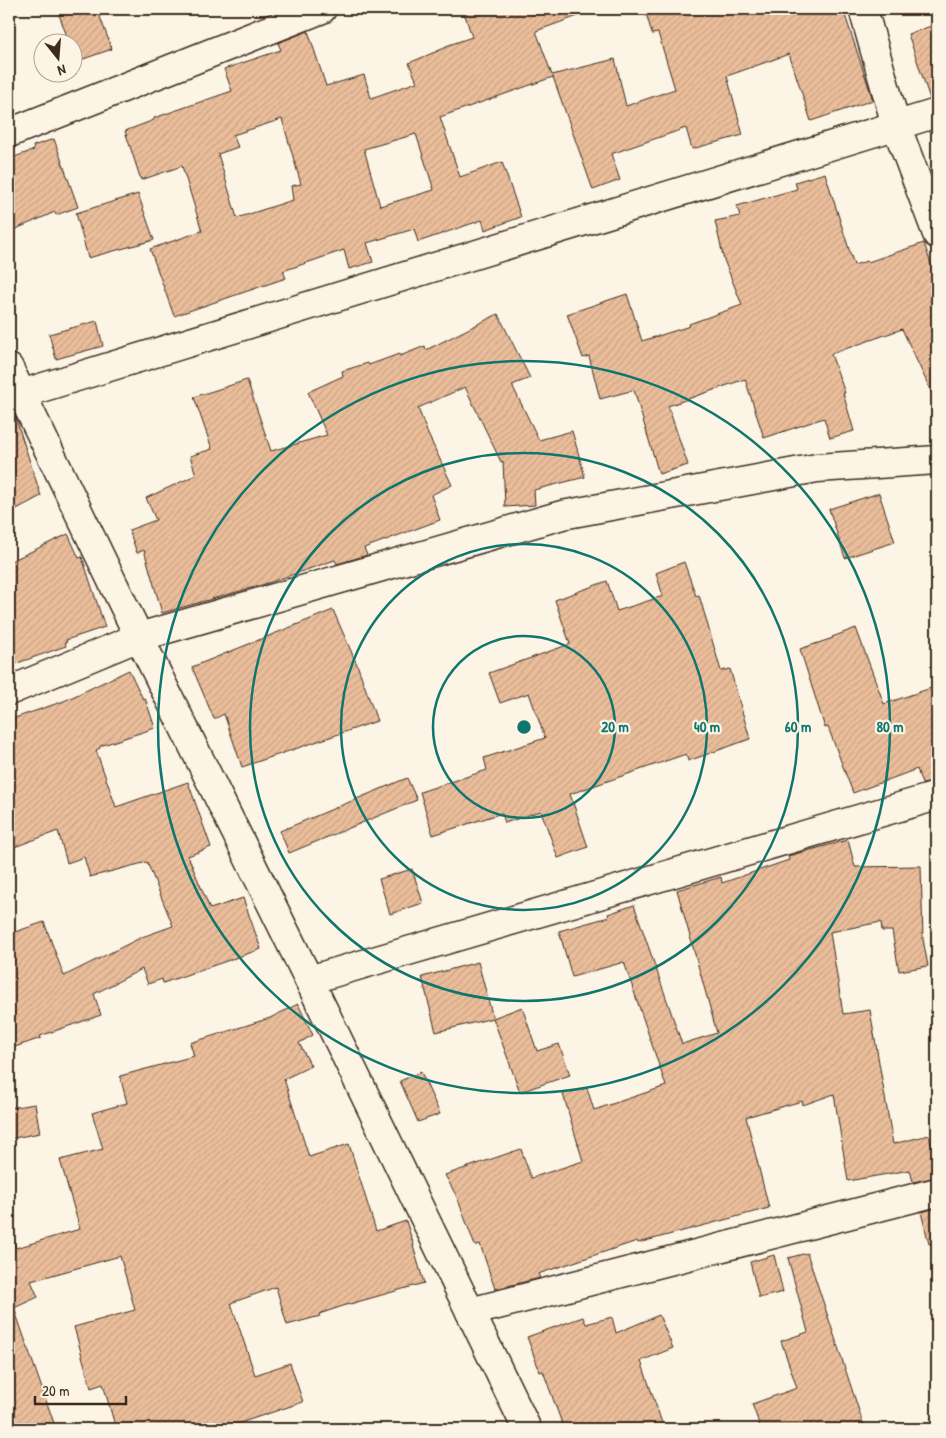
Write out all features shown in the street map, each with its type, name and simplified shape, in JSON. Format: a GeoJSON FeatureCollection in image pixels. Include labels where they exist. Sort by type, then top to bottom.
{"type":"FeatureCollection","features":[{"type":"Feature","properties":{"kind":"street"},"geometry":{"type":"LineString","coordinates":[[9,133],[322,9]]}},
{"type":"Feature","properties":{"kind":"street"},"geometry":{"type":"LineString","coordinates":[[863,9],[896,126],[937,234]]}},
{"type":"Feature","properties":{"kind":"street"},"geometry":{"type":"LineString","coordinates":[[21,394],[937,113]]}},
{"type":"Feature","properties":{"kind":"street"},"geometry":{"type":"LineString","coordinates":[[9,368],[527,1429]]}},
{"type":"Feature","properties":{"kind":"street"},"geometry":{"type":"LineString","coordinates":[[9,691],[139,637],[562,515],[816,468],[937,460]]}},
{"type":"Feature","properties":{"kind":"street"},"geometry":{"type":"LineString","coordinates":[[309,980],[937,796]]}},
{"type":"Feature","properties":{"kind":"street"},"geometry":{"type":"LineString","coordinates":[[470,1312],[937,1192]]}},
{"type":"Feature","properties":{"kind":"building"},"geometry":{"type":"Polygon","coordinates":[[[57,9],[97,9],[112,49],[82,60],[82,32],[65,32],[57,9]]]}},
{"type":"Feature","properties":{"kind":"building"},"geometry":{"type":"Polygon","coordinates":[[[463,9],[589,9],[589,12],[536,31],[552,75],[615,59],[626,106],[675,89],[658,33],[652,34],[645,9],[843,9],[873,100],[811,121],[789,54],[727,76],[743,135],[692,149],[686,128],[611,154],[620,180],[593,190],[553,77],[440,117],[460,177],[502,162],[521,217],[485,230],[482,220],[418,242],[414,229],[367,243],[373,262],[349,269],[344,250],[283,271],[286,278],[174,316],[150,249],[202,231],[182,166],[141,180],[125,131],[154,120],[154,118],[232,91],[224,69],[281,50],[278,43],[308,31],[326,86],[364,75],[371,98],[417,82],[409,63],[446,46],[472,37],[463,9]],[[282,119],[233,135],[238,147],[218,154],[237,218],[293,200],[291,186],[301,184],[282,119]],[[416,134],[364,149],[380,206],[434,190],[416,134]]]}},
{"type":"Feature","properties":{"kind":"building"},"geometry":{"type":"Polygon","coordinates":[[[937,24],[937,98],[930,99],[908,34],[937,24]]]}},
{"type":"Feature","properties":{"kind":"building"},"geometry":{"type":"Polygon","coordinates":[[[54,139],[78,207],[56,215],[55,212],[9,232],[9,159],[34,150],[33,146],[54,139]]]}},
{"type":"Feature","properties":{"kind":"building"},"geometry":{"type":"Polygon","coordinates":[[[825,173],[854,265],[924,243],[937,282],[937,404],[902,329],[831,354],[845,393],[843,393],[854,431],[830,438],[824,418],[764,438],[745,379],[668,406],[688,465],[659,474],[634,390],[600,399],[589,356],[583,358],[567,314],[627,294],[642,341],[690,326],[689,324],[742,305],[724,260],[715,221],[740,216],[737,206],[797,189],[795,182],[825,173]]]}},
{"type":"Feature","properties":{"kind":"building"},"geometry":{"type":"Polygon","coordinates":[[[138,194],[154,240],[88,258],[76,213],[138,194]]]}},
{"type":"Feature","properties":{"kind":"building"},"geometry":{"type":"Polygon","coordinates":[[[498,314],[530,378],[512,385],[539,440],[572,431],[585,477],[534,490],[535,505],[505,507],[503,461],[501,462],[465,387],[418,408],[452,485],[431,495],[440,520],[364,548],[367,555],[337,564],[335,560],[265,584],[162,613],[144,550],[137,553],[129,530],[156,520],[146,498],[196,475],[190,456],[212,449],[194,397],[247,380],[271,451],[327,435],[308,392],[343,376],[342,371],[368,363],[369,365],[399,354],[400,356],[425,346],[426,350],[498,314]]]}},
{"type":"Feature","properties":{"kind":"building"},"geometry":{"type":"Polygon","coordinates":[[[97,321],[103,346],[56,359],[49,334],[97,321]]]}},
{"type":"Feature","properties":{"kind":"building"},"geometry":{"type":"Polygon","coordinates":[[[9,412],[13,412],[16,419],[41,496],[9,513],[9,412]]]}},
{"type":"Feature","properties":{"kind":"building"},"geometry":{"type":"Polygon","coordinates":[[[879,493],[895,542],[845,558],[829,509],[879,493]]]}},
{"type":"Feature","properties":{"kind":"building"},"geometry":{"type":"Polygon","coordinates":[[[68,534],[79,558],[82,557],[105,627],[66,640],[66,646],[9,666],[9,562],[68,534]]]}},
{"type":"Feature","properties":{"kind":"building"},"geometry":{"type":"Polygon","coordinates":[[[684,562],[696,596],[699,595],[721,671],[730,669],[750,739],[688,761],[686,754],[570,794],[588,847],[558,858],[541,811],[505,823],[502,813],[433,835],[420,792],[487,770],[484,758],[545,738],[529,693],[500,703],[489,673],[570,644],[555,600],[607,581],[617,611],[663,596],[656,573],[684,562]]]}},
{"type":"Feature","properties":{"kind":"building"},"geometry":{"type":"Polygon","coordinates":[[[333,610],[358,667],[377,721],[242,767],[224,714],[214,719],[192,667],[333,610]]]}},
{"type":"Feature","properties":{"kind":"building"},"geometry":{"type":"Polygon","coordinates":[[[856,628],[884,704],[937,686],[937,781],[922,784],[917,769],[853,793],[828,727],[825,728],[800,649],[856,628]]]}},
{"type":"Feature","properties":{"kind":"building"},"geometry":{"type":"Polygon","coordinates":[[[129,670],[143,699],[145,698],[155,728],[100,746],[96,750],[116,807],[188,782],[211,847],[188,856],[210,909],[243,898],[261,949],[163,983],[162,979],[148,984],[142,969],[94,994],[101,1015],[9,1049],[9,934],[44,922],[64,976],[142,937],[173,926],[147,862],[90,877],[84,857],[67,863],[58,831],[9,849],[9,720],[64,701],[129,670]]]}},
{"type":"Feature","properties":{"kind":"building"},"geometry":{"type":"Polygon","coordinates":[[[407,778],[417,800],[289,853],[280,831],[407,778]]]}},
{"type":"Feature","properties":{"kind":"building"},"geometry":{"type":"Polygon","coordinates":[[[848,840],[855,867],[921,866],[923,939],[928,966],[899,971],[892,931],[882,931],[881,922],[830,932],[843,1014],[870,1010],[893,1144],[929,1135],[937,1165],[937,1177],[913,1182],[910,1170],[848,1181],[834,1094],[803,1105],[802,1101],[746,1117],[769,1208],[638,1243],[637,1241],[538,1274],[540,1278],[495,1289],[480,1244],[475,1246],[457,1197],[445,1175],[521,1149],[531,1178],[583,1161],[563,1094],[587,1088],[594,1110],[666,1086],[624,962],[572,977],[559,931],[609,917],[608,914],[634,905],[682,1044],[717,1033],[677,890],[721,877],[722,883],[789,860],[788,856],[848,840]]]}},
{"type":"Feature","properties":{"kind":"building"},"geometry":{"type":"Polygon","coordinates":[[[412,869],[423,903],[390,914],[379,879],[412,869]]]}},
{"type":"Feature","properties":{"kind":"building"},"geometry":{"type":"Polygon","coordinates":[[[478,962],[493,1018],[436,1032],[422,977],[478,962]]]}},
{"type":"Feature","properties":{"kind":"building"},"geometry":{"type":"Polygon","coordinates":[[[298,1004],[313,1035],[299,1043],[311,1066],[284,1079],[309,1157],[349,1144],[376,1231],[406,1221],[424,1283],[343,1306],[319,1314],[320,1316],[287,1325],[276,1287],[231,1303],[255,1375],[290,1363],[303,1402],[222,1429],[116,1429],[103,1384],[91,1388],[74,1327],[135,1310],[120,1256],[31,1281],[38,1297],[14,1308],[56,1429],[9,1429],[9,1230],[16,1248],[80,1229],[60,1160],[103,1149],[92,1113],[127,1103],[120,1076],[194,1056],[190,1043],[270,1018],[298,1004]]]}},
{"type":"Feature","properties":{"kind":"building"},"geometry":{"type":"Polygon","coordinates":[[[522,1007],[537,1051],[559,1044],[570,1075],[520,1092],[493,1018],[522,1007]]]}},
{"type":"Feature","properties":{"kind":"building"},"geometry":{"type":"Polygon","coordinates":[[[421,1072],[440,1114],[418,1122],[400,1081],[421,1072]]]}},
{"type":"Feature","properties":{"kind":"building"},"geometry":{"type":"Polygon","coordinates":[[[35,1104],[40,1133],[9,1139],[9,1108],[35,1104]]]}},
{"type":"Feature","properties":{"kind":"building"},"geometry":{"type":"Polygon","coordinates":[[[937,1208],[937,1243],[929,1244],[921,1212],[937,1208]]]}},
{"type":"Feature","properties":{"kind":"building"},"geometry":{"type":"Polygon","coordinates":[[[807,1253],[865,1429],[761,1429],[752,1404],[797,1388],[781,1341],[808,1332],[788,1258],[807,1253]]]}},
{"type":"Feature","properties":{"kind":"building"},"geometry":{"type":"Polygon","coordinates":[[[774,1255],[783,1292],[759,1298],[750,1262],[774,1255]]]}},
{"type":"Feature","properties":{"kind":"building"},"geometry":{"type":"Polygon","coordinates":[[[659,1315],[673,1348],[641,1361],[664,1429],[564,1429],[543,1371],[540,1372],[527,1337],[583,1317],[586,1324],[612,1317],[616,1333],[659,1315]]]}}]}
